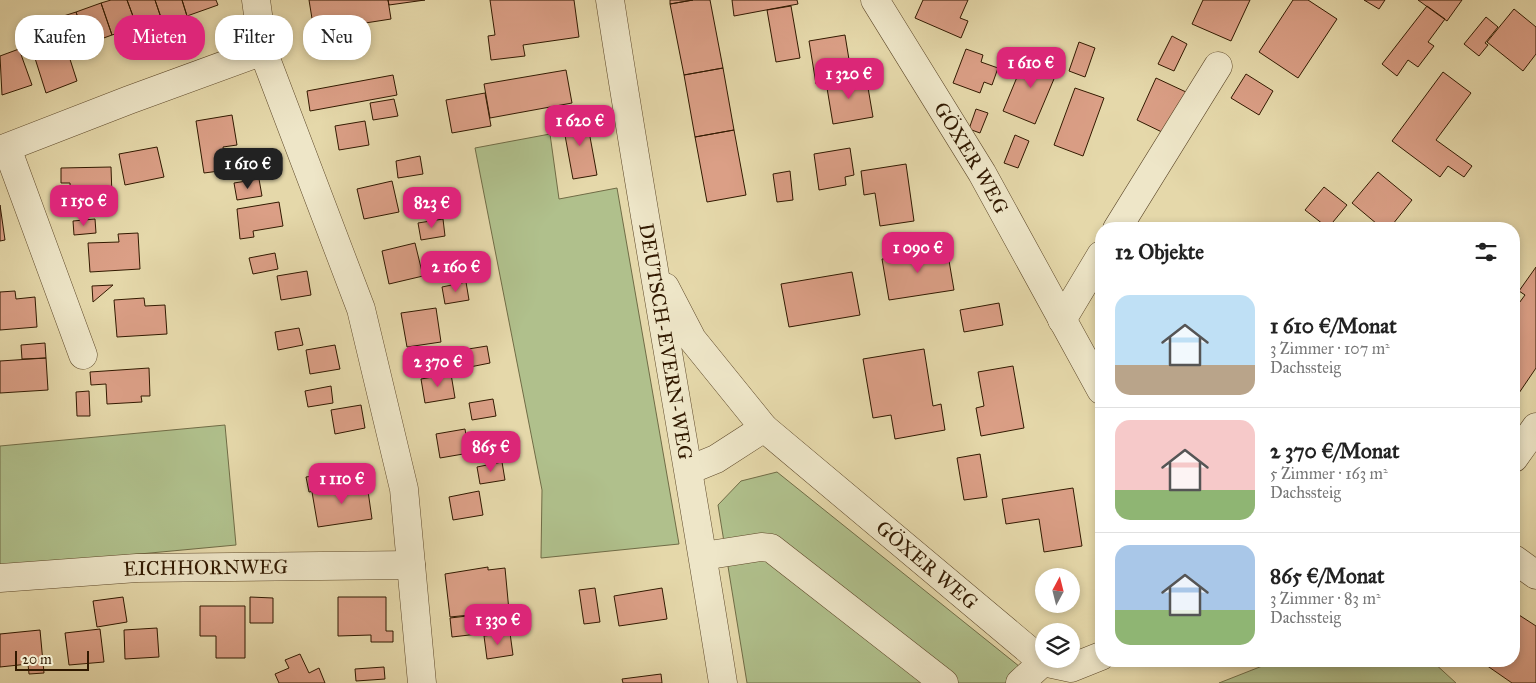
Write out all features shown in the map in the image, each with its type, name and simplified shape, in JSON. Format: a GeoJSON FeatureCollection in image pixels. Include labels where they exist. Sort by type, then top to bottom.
{"type":"FeatureCollection","features":[{"type":"Feature","properties":{"kind":"street"},"geometry":{"type":"LineString","coordinates":[[256,0],[258,15]]}},
{"type":"Feature","properties":{"kind":"street","name":"DEUTSCH-EVERN-WEG"},"geometry":{"type":"LineString","coordinates":[[610,0],[651,256],[724,683]]}},
{"type":"Feature","properties":{"kind":"street","name":"GÖXER WEG"},"geometry":{"type":"LineString","coordinates":[[875,0],[982,173],[1095,379]]}},
{"type":"Feature","properties":{"kind":"street"},"geometry":{"type":"LineString","coordinates":[[83,355],[4,149],[238,60]]}},
{"type":"Feature","properties":{"kind":"street"},"geometry":{"type":"LineString","coordinates":[[266,60],[359,300],[400,467],[422,683]]}},
{"type":"Feature","properties":{"kind":"street"},"geometry":{"type":"LineString","coordinates":[[1121,222],[1218,66]]}},
{"type":"Feature","properties":{"kind":"street","name":"GÖXER WEG"},"geometry":{"type":"LineString","coordinates":[[651,256],[692,338],[764,428],[1035,655]]}},
{"type":"Feature","properties":{"kind":"street"},"geometry":{"type":"LineString","coordinates":[[1062,320],[1095,265]]}},
{"type":"Feature","properties":{"kind":"street"},"geometry":{"type":"LineString","coordinates":[[1520,450],[1536,427]]}},
{"type":"Feature","properties":{"kind":"street"},"geometry":{"type":"LineString","coordinates":[[689,470],[716,459],[764,428]]}},
{"type":"Feature","properties":{"kind":"street"},"geometry":{"type":"LineString","coordinates":[[703,556],[761,546],[771,548],[944,683]]}},
{"type":"Feature","properties":{"kind":"street"},"geometry":{"type":"LineString","coordinates":[[1520,563],[1536,575]]}},
{"type":"Feature","properties":{"kind":"street","name":"EICHHORNWEG"},"geometry":{"type":"LineString","coordinates":[[0,578],[137,568],[411,565]]}},
{"type":"Feature","properties":{"kind":"street","name":"GÖXER WEG"},"geometry":{"type":"LineString","coordinates":[[1080,664],[1095,658]]}},
{"type":"Feature","properties":{"kind":"street"},"geometry":{"type":"LineString","coordinates":[[1020,683],[1036,668]]}},
{"type":"Feature","properties":{"kind":"green space"},"geometry":{"type":"Polygon","coordinates":[[[550,134],[559,199],[617,188],[679,544],[541,558],[542,490],[475,148],[550,134]]]}},
{"type":"Feature","properties":{"kind":"green space"},"geometry":{"type":"Polygon","coordinates":[[[225,425],[236,545],[0,567],[0,446],[225,425]]]}},
{"type":"Feature","properties":{"kind":"green space"},"geometry":{"type":"Polygon","coordinates":[[[777,472],[1040,683],[747,683],[718,505],[741,481],[777,472]]]}},
{"type":"Feature","properties":{"kind":"green space"},"geometry":{"type":"Polygon","coordinates":[[[1260,667],[1439,667],[1456,683],[1219,683],[1260,667]]]}},
{"type":"Feature","properties":{"kind":"building"},"geometry":{"type":"Polygon","coordinates":[[[111,0],[127,0],[133,15],[114,15],[114,34],[112,35],[101,3],[111,0]]]}},
{"type":"Feature","properties":{"kind":"building"},"geometry":{"type":"Polygon","coordinates":[[[127,0],[155,0],[160,15],[133,15],[127,0]]]}},
{"type":"Feature","properties":{"kind":"building"},"geometry":{"type":"Polygon","coordinates":[[[155,0],[182,0],[187,15],[160,15],[155,0]]]}},
{"type":"Feature","properties":{"kind":"building"},"geometry":{"type":"Polygon","coordinates":[[[182,0],[216,0],[218,5],[187,15],[182,0]]]}},
{"type":"Feature","properties":{"kind":"building"},"geometry":{"type":"Polygon","coordinates":[[[309,0],[388,0],[391,19],[371,22],[371,15],[311,15],[309,0]]]}},
{"type":"Feature","properties":{"kind":"building"},"geometry":{"type":"Polygon","coordinates":[[[388,0],[425,0],[389,5],[388,0]]]}},
{"type":"Feature","properties":{"kind":"building"},"geometry":{"type":"Polygon","coordinates":[[[490,0],[574,0],[579,37],[523,45],[525,56],[491,60],[488,36],[495,35],[490,0]]]}},
{"type":"Feature","properties":{"kind":"building"},"geometry":{"type":"Polygon","coordinates":[[[670,0],[693,0],[670,4],[670,0]]]}},
{"type":"Feature","properties":{"kind":"building"},"geometry":{"type":"Polygon","coordinates":[[[693,0],[710,0],[723,68],[684,75],[670,4],[693,0]]]}},
{"type":"Feature","properties":{"kind":"building"},"geometry":{"type":"Polygon","coordinates":[[[732,0],[797,0],[798,4],[734,16],[732,0]]]}},
{"type":"Feature","properties":{"kind":"building"},"geometry":{"type":"Polygon","coordinates":[[[923,0],[968,0],[960,18],[968,21],[961,38],[915,18],[923,0]]]}},
{"type":"Feature","properties":{"kind":"building"},"geometry":{"type":"Polygon","coordinates":[[[1203,0],[1250,0],[1231,41],[1192,24],[1203,0]]]}},
{"type":"Feature","properties":{"kind":"building"},"geometry":{"type":"Polygon","coordinates":[[[1293,0],[1308,0],[1337,19],[1298,78],[1259,52],[1293,0]]]}},
{"type":"Feature","properties":{"kind":"building"},"geometry":{"type":"Polygon","coordinates":[[[1364,0],[1385,0],[1379,9],[1364,0]]]}},
{"type":"Feature","properties":{"kind":"building"},"geometry":{"type":"Polygon","coordinates":[[[1418,0],[1462,0],[1447,21],[1418,0]]]}},
{"type":"Feature","properties":{"kind":"building"},"geometry":{"type":"Polygon","coordinates":[[[101,3],[112,35],[104,38],[104,15],[77,15],[76,12],[101,3]]]}},
{"type":"Feature","properties":{"kind":"building"},"geometry":{"type":"Polygon","coordinates":[[[791,6],[800,58],[776,62],[767,10],[791,6]]]}},
{"type":"Feature","properties":{"kind":"building"},"geometry":{"type":"Polygon","coordinates":[[[1427,6],[1445,19],[1428,42],[1434,46],[1418,67],[1408,60],[1397,76],[1382,64],[1427,6]]]}},
{"type":"Feature","properties":{"kind":"building"},"geometry":{"type":"Polygon","coordinates":[[[1514,9],[1536,27],[1536,54],[1523,71],[1487,42],[1514,9]]]}},
{"type":"Feature","properties":{"kind":"building"},"geometry":{"type":"Polygon","coordinates":[[[1486,17],[1498,27],[1485,43],[1488,45],[1479,56],[1464,44],[1486,17]]]}},
{"type":"Feature","properties":{"kind":"building"},"geometry":{"type":"Polygon","coordinates":[[[845,35],[852,78],[816,84],[809,41],[845,35]]]}},
{"type":"Feature","properties":{"kind":"building"},"geometry":{"type":"Polygon","coordinates":[[[1172,36],[1187,44],[1174,71],[1158,64],[1172,36]]]}},
{"type":"Feature","properties":{"kind":"building"},"geometry":{"type":"Polygon","coordinates":[[[1079,42],[1095,48],[1085,77],[1069,71],[1079,42]]]}},
{"type":"Feature","properties":{"kind":"building"},"geometry":{"type":"Polygon","coordinates":[[[966,49],[983,55],[981,62],[998,68],[992,85],[984,82],[980,93],[953,83],[966,49]]]}},
{"type":"Feature","properties":{"kind":"building"},"geometry":{"type":"Polygon","coordinates":[[[15,50],[15,60],[23,60],[32,85],[2,95],[0,56],[15,50]]]}},
{"type":"Feature","properties":{"kind":"building"},"geometry":{"type":"Polygon","coordinates":[[[1027,53],[1059,67],[1035,124],[1003,111],[1027,53]]]}},
{"type":"Feature","properties":{"kind":"building"},"geometry":{"type":"Polygon","coordinates":[[[36,60],[70,60],[77,81],[46,93],[36,60]]]}},
{"type":"Feature","properties":{"kind":"building"},"geometry":{"type":"Polygon","coordinates":[[[723,68],[734,130],[695,137],[684,75],[723,68]]]}},
{"type":"Feature","properties":{"kind":"building"},"geometry":{"type":"Polygon","coordinates":[[[566,70],[572,103],[490,118],[484,84],[566,70]]]}},
{"type":"Feature","properties":{"kind":"building"},"geometry":{"type":"Polygon","coordinates":[[[1443,72],[1471,93],[1436,140],[1472,166],[1464,177],[1448,166],[1440,177],[1392,141],[1443,72]]]}},
{"type":"Feature","properties":{"kind":"building"},"geometry":{"type":"Polygon","coordinates":[[[1246,74],[1273,91],[1259,115],[1231,98],[1246,74]]]}},
{"type":"Feature","properties":{"kind":"building"},"geometry":{"type":"Polygon","coordinates":[[[393,75],[397,95],[310,111],[307,91],[393,75]]]}},
{"type":"Feature","properties":{"kind":"building"},"geometry":{"type":"Polygon","coordinates":[[[866,76],[873,117],[833,124],[826,82],[866,76]]]}},
{"type":"Feature","properties":{"kind":"building"},"geometry":{"type":"Polygon","coordinates":[[[1156,78],[1186,92],[1166,134],[1137,120],[1156,78]]]}},
{"type":"Feature","properties":{"kind":"building"},"geometry":{"type":"Polygon","coordinates":[[[1075,88],[1104,98],[1083,156],[1054,145],[1075,88]]]}},
{"type":"Feature","properties":{"kind":"building"},"geometry":{"type":"Polygon","coordinates":[[[485,93],[491,126],[452,133],[446,100],[485,93]]]}},
{"type":"Feature","properties":{"kind":"building"},"geometry":{"type":"Polygon","coordinates":[[[394,99],[398,116],[373,120],[370,103],[394,99]]]}},
{"type":"Feature","properties":{"kind":"building"},"geometry":{"type":"Polygon","coordinates":[[[976,109],[988,113],[980,133],[969,129],[976,109]]]}},
{"type":"Feature","properties":{"kind":"building"},"geometry":{"type":"Polygon","coordinates":[[[232,115],[237,145],[223,147],[227,170],[204,173],[196,121],[232,115]]]}},
{"type":"Feature","properties":{"kind":"building"},"geometry":{"type":"Polygon","coordinates":[[[586,115],[597,175],[573,179],[562,119],[586,115]]]}},
{"type":"Feature","properties":{"kind":"building"},"geometry":{"type":"Polygon","coordinates":[[[365,121],[369,145],[339,150],[335,126],[365,121]]]}},
{"type":"Feature","properties":{"kind":"building"},"geometry":{"type":"Polygon","coordinates":[[[734,130],[746,195],[707,202],[695,137],[734,130]]]}},
{"type":"Feature","properties":{"kind":"building"},"geometry":{"type":"Polygon","coordinates":[[[1015,135],[1029,141],[1018,168],[1004,163],[1015,135]]]}},
{"type":"Feature","properties":{"kind":"building"},"geometry":{"type":"Polygon","coordinates":[[[157,147],[164,177],[125,185],[119,154],[157,147]]]}},
{"type":"Feature","properties":{"kind":"building"},"geometry":{"type":"Polygon","coordinates":[[[850,148],[854,175],[845,177],[846,185],[819,190],[814,154],[850,148]]]}},
{"type":"Feature","properties":{"kind":"building"},"geometry":{"type":"Polygon","coordinates":[[[420,156],[423,174],[398,178],[396,161],[420,156]]]}},
{"type":"Feature","properties":{"kind":"building"},"geometry":{"type":"Polygon","coordinates":[[[906,164],[914,221],[880,226],[875,193],[864,195],[861,171],[906,164]]]}},
{"type":"Feature","properties":{"kind":"building"},"geometry":{"type":"Polygon","coordinates":[[[111,167],[112,196],[82,197],[83,201],[71,202],[70,183],[61,183],[61,168],[111,167]]]}},
{"type":"Feature","properties":{"kind":"building"},"geometry":{"type":"Polygon","coordinates":[[[790,171],[793,200],[777,202],[773,174],[790,171]]]}},
{"type":"Feature","properties":{"kind":"building"},"geometry":{"type":"Polygon","coordinates":[[[1378,172],[1412,200],[1395,222],[1375,222],[1352,203],[1378,172]]]}},
{"type":"Feature","properties":{"kind":"building"},"geometry":{"type":"Polygon","coordinates":[[[259,179],[262,196],[237,200],[234,183],[259,179]]]}},
{"type":"Feature","properties":{"kind":"building"},"geometry":{"type":"Polygon","coordinates":[[[392,181],[399,212],[364,219],[357,189],[392,181]]]}},
{"type":"Feature","properties":{"kind":"building"},"geometry":{"type":"Polygon","coordinates":[[[1324,187],[1347,205],[1333,222],[1320,222],[1305,210],[1324,187]]]}},
{"type":"Feature","properties":{"kind":"building"},"geometry":{"type":"Polygon","coordinates":[[[279,202],[283,226],[253,231],[254,237],[240,239],[237,209],[279,202]]]}},
{"type":"Feature","properties":{"kind":"building"},"geometry":{"type":"Polygon","coordinates":[[[0,205],[5,240],[0,241],[0,205]]]}},
{"type":"Feature","properties":{"kind":"building"},"geometry":{"type":"Polygon","coordinates":[[[95,219],[96,233],[74,235],[73,221],[95,219]]]}},
{"type":"Feature","properties":{"kind":"building"},"geometry":{"type":"Polygon","coordinates":[[[443,219],[445,236],[421,240],[418,223],[443,219]]]}},
{"type":"Feature","properties":{"kind":"building"},"geometry":{"type":"Polygon","coordinates":[[[138,233],[140,269],[90,272],[88,243],[119,242],[118,234],[138,233]]]}},
{"type":"Feature","properties":{"kind":"building"},"geometry":{"type":"Polygon","coordinates":[[[415,243],[423,276],[389,284],[382,251],[415,243]]]}},
{"type":"Feature","properties":{"kind":"building"},"geometry":{"type":"Polygon","coordinates":[[[947,249],[954,290],[889,300],[882,259],[947,249]]]}},
{"type":"Feature","properties":{"kind":"building"},"geometry":{"type":"Polygon","coordinates":[[[275,253],[278,269],[253,274],[249,258],[275,253]]]}},
{"type":"Feature","properties":{"kind":"building"},"geometry":{"type":"Polygon","coordinates":[[[1536,267],[1536,368],[1520,392],[1520,302],[1525,295],[1520,290],[1536,267]]]}},
{"type":"Feature","properties":{"kind":"building"},"geometry":{"type":"Polygon","coordinates":[[[307,271],[311,295],[281,300],[277,276],[307,271]]]}},
{"type":"Feature","properties":{"kind":"building"},"geometry":{"type":"Polygon","coordinates":[[[852,272],[860,315],[789,327],[781,284],[852,272]]]}},
{"type":"Feature","properties":{"kind":"building"},"geometry":{"type":"Polygon","coordinates":[[[466,282],[469,300],[445,304],[442,287],[466,282]]]}},
{"type":"Feature","properties":{"kind":"building"},"geometry":{"type":"Polygon","coordinates":[[[113,285],[93,302],[92,286],[113,285]]]}},
{"type":"Feature","properties":{"kind":"building"},"geometry":{"type":"Polygon","coordinates":[[[15,291],[16,299],[35,297],[37,327],[0,330],[0,292],[15,291]]]}},
{"type":"Feature","properties":{"kind":"building"},"geometry":{"type":"Polygon","coordinates":[[[144,298],[145,306],[165,305],[167,334],[117,337],[114,300],[144,298]]]}},
{"type":"Feature","properties":{"kind":"building"},"geometry":{"type":"Polygon","coordinates":[[[999,303],[1003,325],[964,332],[960,310],[999,303]]]}},
{"type":"Feature","properties":{"kind":"building"},"geometry":{"type":"Polygon","coordinates":[[[436,308],[441,342],[407,347],[401,313],[436,308]]]}},
{"type":"Feature","properties":{"kind":"building"},"geometry":{"type":"Polygon","coordinates":[[[299,328],[303,345],[278,350],[275,332],[299,328]]]}},
{"type":"Feature","properties":{"kind":"building"},"geometry":{"type":"Polygon","coordinates":[[[45,343],[46,358],[22,359],[21,345],[45,343]]]}},
{"type":"Feature","properties":{"kind":"building"},"geometry":{"type":"Polygon","coordinates":[[[335,345],[340,369],[310,374],[306,350],[335,345]]]}},
{"type":"Feature","properties":{"kind":"building"},"geometry":{"type":"Polygon","coordinates":[[[487,346],[490,363],[465,368],[462,350],[487,346]]]}},
{"type":"Feature","properties":{"kind":"building"},"geometry":{"type":"Polygon","coordinates":[[[924,349],[933,406],[941,404],[945,430],[895,439],[891,415],[873,418],[863,359],[924,349]]]}},
{"type":"Feature","properties":{"kind":"building"},"geometry":{"type":"Polygon","coordinates":[[[46,358],[48,390],[0,393],[0,361],[46,358]]]}},
{"type":"Feature","properties":{"kind":"building"},"geometry":{"type":"Polygon","coordinates":[[[1013,366],[1024,428],[981,436],[976,408],[984,406],[978,372],[1013,366]]]}},
{"type":"Feature","properties":{"kind":"building"},"geometry":{"type":"Polygon","coordinates":[[[149,368],[150,396],[141,396],[142,402],[107,404],[106,384],[91,385],[90,372],[149,368]]]}},
{"type":"Feature","properties":{"kind":"building"},"geometry":{"type":"Polygon","coordinates":[[[451,374],[455,398],[425,403],[421,379],[451,374]]]}},
{"type":"Feature","properties":{"kind":"building"},"geometry":{"type":"Polygon","coordinates":[[[331,386],[333,403],[308,407],[305,391],[331,386]]]}},
{"type":"Feature","properties":{"kind":"building"},"geometry":{"type":"Polygon","coordinates":[[[89,391],[90,416],[77,416],[76,392],[89,391]]]}},
{"type":"Feature","properties":{"kind":"building"},"geometry":{"type":"Polygon","coordinates":[[[493,399],[496,416],[472,420],[469,403],[493,399]]]}},
{"type":"Feature","properties":{"kind":"building"},"geometry":{"type":"Polygon","coordinates":[[[361,405],[365,428],[335,434],[331,410],[361,405]]]}},
{"type":"Feature","properties":{"kind":"building"},"geometry":{"type":"Polygon","coordinates":[[[465,429],[469,453],[440,458],[436,434],[465,429]]]}},
{"type":"Feature","properties":{"kind":"building"},"geometry":{"type":"Polygon","coordinates":[[[980,454],[987,497],[964,500],[957,458],[980,454]]]}},
{"type":"Feature","properties":{"kind":"building"},"geometry":{"type":"Polygon","coordinates":[[[502,462],[505,480],[480,484],[477,467],[502,462]]]}},
{"type":"Feature","properties":{"kind":"building"},"geometry":{"type":"Polygon","coordinates":[[[331,473],[333,488],[309,492],[306,477],[331,473]]]}},
{"type":"Feature","properties":{"kind":"building"},"geometry":{"type":"Polygon","coordinates":[[[367,484],[372,519],[318,527],[312,492],[367,484]]]}},
{"type":"Feature","properties":{"kind":"building"},"geometry":{"type":"Polygon","coordinates":[[[1073,488],[1082,546],[1044,552],[1039,519],[1006,524],[1002,499],[1073,488]]]}},
{"type":"Feature","properties":{"kind":"building"},"geometry":{"type":"Polygon","coordinates":[[[479,491],[483,515],[453,520],[449,497],[479,491]]]}},
{"type":"Feature","properties":{"kind":"building"},"geometry":{"type":"Polygon","coordinates":[[[488,567],[488,570],[505,568],[509,611],[450,617],[445,574],[488,567]]]}},
{"type":"Feature","properties":{"kind":"building"},"geometry":{"type":"Polygon","coordinates":[[[595,588],[600,622],[584,624],[579,590],[595,588]]]}},
{"type":"Feature","properties":{"kind":"building"},"geometry":{"type":"Polygon","coordinates":[[[662,588],[667,619],[619,626],[614,596],[662,588]]]}},
{"type":"Feature","properties":{"kind":"building"},"geometry":{"type":"Polygon","coordinates":[[[123,597],[127,622],[97,627],[93,601],[123,597]]]}},
{"type":"Feature","properties":{"kind":"building"},"geometry":{"type":"Polygon","coordinates":[[[250,597],[273,598],[273,623],[250,623],[250,597]]]}},
{"type":"Feature","properties":{"kind":"building"},"geometry":{"type":"Polygon","coordinates":[[[338,597],[386,597],[386,631],[393,631],[393,642],[371,642],[371,635],[338,636],[338,597]]]}},
{"type":"Feature","properties":{"kind":"building"},"geometry":{"type":"Polygon","coordinates":[[[200,606],[245,606],[245,658],[216,658],[216,636],[200,636],[200,606]]]}},
{"type":"Feature","properties":{"kind":"building"},"geometry":{"type":"Polygon","coordinates":[[[476,615],[478,634],[452,637],[450,618],[476,615]]]}},
{"type":"Feature","properties":{"kind":"building"},"geometry":{"type":"Polygon","coordinates":[[[1520,616],[1536,626],[1536,683],[1512,683],[1489,667],[1520,667],[1520,616]]]}},
{"type":"Feature","properties":{"kind":"building"},"geometry":{"type":"Polygon","coordinates":[[[157,628],[159,657],[125,659],[124,630],[157,628]]]}},
{"type":"Feature","properties":{"kind":"building"},"geometry":{"type":"Polygon","coordinates":[[[100,629],[104,662],[69,665],[65,633],[100,629]]]}},
{"type":"Feature","properties":{"kind":"building"},"geometry":{"type":"Polygon","coordinates":[[[40,630],[44,673],[29,674],[28,664],[0,667],[0,634],[40,630]]]}},
{"type":"Feature","properties":{"kind":"building"},"geometry":{"type":"Polygon","coordinates":[[[510,633],[513,655],[487,659],[484,636],[510,633]]]}},
{"type":"Feature","properties":{"kind":"building"},"geometry":{"type":"Polygon","coordinates":[[[300,654],[309,673],[319,668],[325,683],[279,683],[275,674],[289,668],[285,660],[300,654]]]}},
{"type":"Feature","properties":{"kind":"building"},"geometry":{"type":"Polygon","coordinates":[[[384,667],[385,679],[356,681],[355,669],[384,667]]]}},
{"type":"Feature","properties":{"kind":"building"},"geometry":{"type":"Polygon","coordinates":[[[661,674],[662,683],[623,683],[622,679],[661,674]]]}}]}
